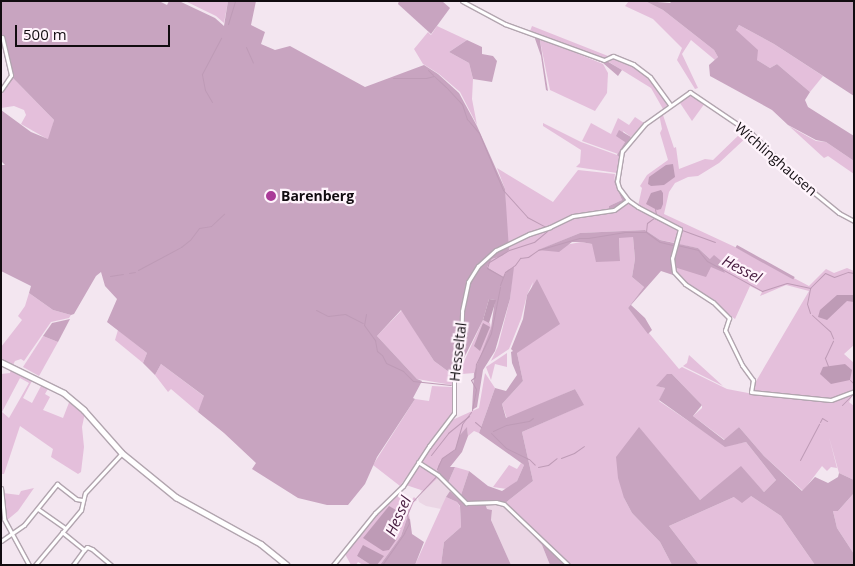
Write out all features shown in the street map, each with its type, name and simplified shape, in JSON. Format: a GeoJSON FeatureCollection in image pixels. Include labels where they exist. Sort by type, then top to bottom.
{"type":"FeatureCollection","features":[{"type":"Feature","properties":{"kind":"main road"},"geometry":{"type":"LineString","coordinates":[[1,362],[58,389],[75,401],[122,453],[176,498],[261,544],[287,565]]}},
{"type":"Feature","properties":{"kind":"street"},"geometry":{"type":"LineString","coordinates":[[462,1],[505,24],[604,60],[613,56],[633,64],[650,77],[670,105]]}},
{"type":"Feature","properties":{"kind":"street"},"geometry":{"type":"LineString","coordinates":[[1,90],[11,75],[2,37]]}},
{"type":"Feature","properties":{"kind":"street","name":"Wichlinghausen"},"geometry":{"type":"LineString","coordinates":[[628,200],[617,184],[622,151],[645,124],[685,93],[690,92],[696,94],[752,134],[809,188],[839,213],[854,220]]}},
{"type":"Feature","properties":{"kind":"street"},"geometry":{"type":"LineString","coordinates":[[628,200],[680,229],[672,265],[676,277],[713,302],[729,318],[725,330],[742,365],[754,380],[751,392],[832,400],[854,391]]}},
{"type":"Feature","properties":{"kind":"street","name":"Hesseltal"},"geometry":{"type":"LineString","coordinates":[[332,565],[375,512],[403,486],[454,413],[454,376],[461,343],[462,311],[468,282],[478,266],[496,250],[529,234],[550,228],[573,216],[614,210],[628,200]]}},
{"type":"Feature","properties":{"kind":"street"},"geometry":{"type":"LineString","coordinates":[[35,565],[81,510],[84,493],[122,453]]}},
{"type":"Feature","properties":{"kind":"street"},"geometry":{"type":"LineString","coordinates":[[418,462],[438,475],[466,503],[500,503],[528,526],[568,565]]}},
{"type":"Feature","properties":{"kind":"street"},"geometry":{"type":"LineString","coordinates":[[1,541],[12,534],[38,509],[57,484],[76,499],[82,500]]}},
{"type":"Feature","properties":{"kind":"street"},"geometry":{"type":"LineString","coordinates":[[1,489],[3,516],[29,565]]}},
{"type":"Feature","properties":{"kind":"street"},"geometry":{"type":"LineString","coordinates":[[38,509],[65,528]]}},
{"type":"Feature","properties":{"kind":"street"},"geometry":{"type":"LineString","coordinates":[[62,532],[84,550]]}},
{"type":"Feature","properties":{"kind":"street"},"geometry":{"type":"LineString","coordinates":[[73,565],[87,548],[92,549],[111,565]]}},
{"type":"Feature","properties":{"kind":"shaded area"},"geometry":{"type":"Polygon","coordinates":[[[1,1],[159,1],[167,5],[169,1],[179,1],[215,18],[224,26],[228,1],[256,1],[251,25],[265,32],[261,44],[275,50],[290,46],[365,87],[424,65],[438,74],[459,93],[477,126],[505,189],[509,250],[502,256],[492,259],[487,267],[503,277],[508,270],[514,267],[510,299],[495,351],[483,370],[477,407],[472,410],[474,373],[491,328],[495,300],[489,299],[483,320],[463,360],[462,367],[455,365],[453,375],[434,361],[401,310],[377,336],[417,379],[422,381],[413,398],[415,399],[377,457],[365,484],[348,505],[327,505],[298,498],[252,469],[256,463],[198,412],[204,396],[161,364],[155,375],[143,363],[147,353],[107,322],[117,299],[105,286],[101,272],[96,276],[74,314],[71,315],[53,310],[29,293],[31,286],[1,271],[1,165],[5,165],[1,161],[1,110],[31,132],[48,139],[54,120],[10,75],[1,40],[1,1]]]}},
{"type":"Feature","properties":{"kind":"shaded area"},"geometry":{"type":"Polygon","coordinates":[[[185,1],[228,1],[224,23],[216,16],[185,1]]]}},
{"type":"Feature","properties":{"kind":"shaded area"},"geometry":{"type":"Polygon","coordinates":[[[399,1],[442,1],[450,8],[431,34],[398,4],[399,1]]]}},
{"type":"Feature","properties":{"kind":"shaded area"},"geometry":{"type":"Polygon","coordinates":[[[629,1],[645,1],[663,10],[714,50],[718,57],[715,60],[691,40],[682,54],[698,88],[695,89],[677,60],[682,48],[653,19],[625,6],[629,1]]]}},
{"type":"Feature","properties":{"kind":"shaded area"},"geometry":{"type":"Polygon","coordinates":[[[645,1],[670,3],[672,1],[854,1],[854,96],[774,44],[739,25],[736,30],[758,50],[757,60],[770,68],[777,64],[810,92],[805,100],[808,107],[854,136],[854,161],[826,142],[816,140],[788,125],[772,110],[710,76],[709,65],[718,57],[714,50],[663,10],[645,1]]]}},
{"type":"Feature","properties":{"kind":"shaded area"},"geometry":{"type":"Polygon","coordinates":[[[739,25],[774,44],[823,76],[810,92],[777,64],[770,68],[757,60],[736,30],[739,25]]]}},
{"type":"Feature","properties":{"kind":"shaded area"},"geometry":{"type":"Polygon","coordinates":[[[437,26],[467,40],[449,52],[469,63],[473,79],[472,99],[477,125],[460,92],[439,74],[423,64],[414,49],[428,32],[431,35],[437,26]]]}},
{"type":"Feature","properties":{"kind":"shaded area"},"geometry":{"type":"Polygon","coordinates":[[[532,26],[608,56],[611,54],[640,69],[669,104],[663,109],[651,88],[604,59],[530,31],[532,26]]]}},
{"type":"Feature","properties":{"kind":"shaded area"},"geometry":{"type":"Polygon","coordinates":[[[533,33],[605,60],[622,70],[618,76],[603,63],[541,39],[548,91],[546,90],[541,56],[533,33]]]}},
{"type":"Feature","properties":{"kind":"shaded area"},"geometry":{"type":"Polygon","coordinates":[[[542,39],[603,64],[608,73],[607,93],[595,111],[550,90],[540,41],[542,39]]]}},
{"type":"Feature","properties":{"kind":"shaded area"},"geometry":{"type":"Polygon","coordinates":[[[467,40],[482,47],[482,54],[493,56],[497,61],[492,82],[473,79],[469,63],[449,52],[467,40]]]}},
{"type":"Feature","properties":{"kind":"shaded area"},"geometry":{"type":"Polygon","coordinates":[[[11,76],[54,120],[49,140],[21,124],[26,115],[24,110],[14,106],[1,108],[1,91],[11,76]]]}},
{"type":"Feature","properties":{"kind":"shaded area"},"geometry":{"type":"Polygon","coordinates":[[[691,93],[705,103],[692,121],[678,100],[691,93]]]}},
{"type":"Feature","properties":{"kind":"shaded area"},"geometry":{"type":"Polygon","coordinates":[[[662,112],[674,148],[676,147],[679,169],[705,159],[713,160],[744,130],[750,134],[719,163],[698,176],[688,177],[675,183],[669,192],[664,214],[735,247],[809,286],[826,269],[834,273],[847,268],[854,271],[854,345],[844,354],[854,363],[854,389],[833,399],[754,391],[755,383],[809,291],[786,285],[760,296],[762,292],[750,286],[735,319],[677,276],[674,267],[711,266],[723,269],[726,265],[710,259],[698,248],[677,244],[680,228],[638,206],[642,188],[640,186],[647,175],[668,160],[660,133],[662,129],[659,114],[662,112]]]}},
{"type":"Feature","properties":{"kind":"shaded area"},"geometry":{"type":"Polygon","coordinates":[[[635,117],[644,123],[631,137],[623,131],[625,142],[618,154],[582,141],[591,123],[611,134],[618,118],[629,125],[635,117]]]}},
{"type":"Feature","properties":{"kind":"shaded area"},"geometry":{"type":"Polygon","coordinates":[[[543,123],[581,142],[617,155],[620,158],[617,173],[576,167],[580,163],[581,150],[543,126],[543,123]]]}},
{"type":"Feature","properties":{"kind":"shaded area"},"geometry":{"type":"Polygon","coordinates":[[[789,126],[816,141],[826,142],[854,161],[854,174],[828,156],[824,158],[789,126]]]}},
{"type":"Feature","properties":{"kind":"shaded area"},"geometry":{"type":"Polygon","coordinates":[[[619,130],[631,137],[622,151],[616,181],[617,186],[626,199],[620,205],[609,210],[609,206],[622,200],[614,182],[620,158],[617,155],[625,142],[616,136],[619,130]]]}},
{"type":"Feature","properties":{"kind":"shaded area"},"geometry":{"type":"Polygon","coordinates":[[[497,168],[553,202],[578,170],[615,174],[614,182],[622,200],[609,206],[609,210],[579,214],[541,231],[576,217],[610,213],[629,202],[678,229],[676,243],[660,240],[645,230],[580,233],[539,250],[581,242],[592,244],[620,260],[619,237],[633,237],[635,259],[632,277],[644,287],[628,308],[679,369],[682,367],[727,389],[764,396],[831,401],[854,392],[849,402],[854,406],[854,480],[839,473],[829,437],[837,468],[831,467],[827,471],[822,466],[803,491],[764,456],[739,427],[725,440],[693,416],[702,408],[702,405],[672,374],[657,386],[665,388],[659,401],[725,446],[746,442],[776,480],[764,492],[741,467],[700,500],[639,428],[624,498],[632,513],[660,542],[672,565],[571,565],[504,504],[533,481],[522,432],[583,405],[575,389],[507,419],[502,404],[523,381],[517,353],[533,282],[509,349],[491,361],[498,346],[510,299],[513,267],[503,277],[487,267],[492,259],[502,256],[507,251],[505,189],[497,168]]]}},
{"type":"Feature","properties":{"kind":"shaded area"},"geometry":{"type":"Polygon","coordinates":[[[645,230],[660,240],[698,248],[710,259],[714,255],[726,265],[723,269],[725,273],[711,267],[706,277],[674,267],[672,268],[673,275],[661,271],[631,305],[645,318],[652,330],[648,334],[628,308],[644,287],[632,277],[635,259],[633,237],[619,238],[620,261],[596,262],[592,244],[581,242],[572,242],[559,252],[538,250],[580,233],[645,230]]]}},
{"type":"Feature","properties":{"kind":"shaded area"},"geometry":{"type":"Polygon","coordinates":[[[737,245],[795,277],[793,280],[736,248],[737,245]]]}},
{"type":"Feature","properties":{"kind":"shaded area"},"geometry":{"type":"Polygon","coordinates":[[[537,279],[560,324],[517,353],[523,381],[502,404],[506,418],[575,389],[584,405],[522,432],[533,481],[504,504],[468,503],[460,498],[469,471],[488,486],[502,491],[517,481],[524,465],[479,433],[495,388],[506,391],[517,375],[512,363],[511,352],[513,351],[511,349],[523,319],[527,295],[537,279]]]}},
{"type":"Feature","properties":{"kind":"shaded area"},"geometry":{"type":"Polygon","coordinates":[[[29,293],[53,310],[71,315],[69,318],[51,322],[24,361],[21,359],[15,361],[13,365],[1,359],[1,347],[22,320],[18,316],[25,306],[29,293]]]}},
{"type":"Feature","properties":{"kind":"shaded area"},"geometry":{"type":"Polygon","coordinates":[[[402,310],[434,361],[453,375],[452,385],[417,379],[377,336],[402,310]]]}},
{"type":"Feature","properties":{"kind":"shaded area"},"geometry":{"type":"Polygon","coordinates":[[[70,319],[58,342],[43,336],[52,323],[70,319]]]}},
{"type":"Feature","properties":{"kind":"shaded area"},"geometry":{"type":"Polygon","coordinates":[[[483,320],[490,323],[491,328],[482,357],[474,373],[462,374],[463,370],[456,368],[458,366],[461,368],[483,320]]]}},
{"type":"Feature","properties":{"kind":"shaded area"},"geometry":{"type":"Polygon","coordinates":[[[118,330],[147,353],[143,363],[115,340],[118,330]]]}},
{"type":"Feature","properties":{"kind":"shaded area"},"geometry":{"type":"Polygon","coordinates":[[[43,336],[58,342],[39,376],[23,367],[43,336]]]}},
{"type":"Feature","properties":{"kind":"shaded area"},"geometry":{"type":"Polygon","coordinates":[[[507,353],[507,367],[495,364],[491,380],[486,367],[507,353]]]}},
{"type":"Feature","properties":{"kind":"shaded area"},"geometry":{"type":"Polygon","coordinates":[[[689,355],[723,386],[683,366],[687,363],[689,355]]]}},
{"type":"Feature","properties":{"kind":"shaded area"},"geometry":{"type":"Polygon","coordinates":[[[161,364],[205,397],[198,412],[171,389],[168,392],[155,375],[161,364]]]}},
{"type":"Feature","properties":{"kind":"shaded area"},"geometry":{"type":"Polygon","coordinates":[[[11,369],[33,379],[23,398],[32,403],[42,384],[49,387],[45,394],[50,397],[43,410],[63,418],[70,400],[85,413],[82,427],[84,447],[81,472],[78,474],[51,457],[53,449],[20,426],[4,474],[1,474],[1,374],[10,373],[11,369]],[[20,378],[2,412],[9,418],[29,383],[20,378]]]}},
{"type":"Feature","properties":{"kind":"shaded area"},"geometry":{"type":"Polygon","coordinates":[[[485,373],[495,388],[479,433],[474,431],[468,436],[467,428],[459,436],[455,450],[438,466],[437,472],[420,460],[450,421],[479,408],[485,373]]]}},
{"type":"Feature","properties":{"kind":"shaded area"},"geometry":{"type":"Polygon","coordinates":[[[667,374],[672,374],[702,405],[693,416],[724,440],[739,427],[764,456],[802,491],[815,477],[828,483],[838,477],[839,473],[854,480],[854,493],[838,511],[833,511],[837,528],[854,554],[854,565],[815,565],[781,516],[751,496],[742,503],[734,497],[669,526],[699,565],[672,565],[660,542],[632,513],[624,498],[618,478],[616,457],[639,427],[700,500],[741,466],[764,492],[776,480],[746,442],[725,447],[659,400],[665,388],[656,386],[667,374]]]}},
{"type":"Feature","properties":{"kind":"shaded area"},"geometry":{"type":"Polygon","coordinates":[[[432,386],[452,387],[454,406],[452,414],[400,486],[373,465],[415,399],[429,401],[432,386]]]}},
{"type":"Feature","properties":{"kind":"shaded area"},"geometry":{"type":"Polygon","coordinates":[[[467,427],[468,436],[462,452],[450,467],[455,467],[448,483],[437,472],[438,466],[442,459],[455,450],[459,436],[467,427]]]}},
{"type":"Feature","properties":{"kind":"shaded area"},"geometry":{"type":"Polygon","coordinates":[[[521,463],[524,465],[517,481],[507,489],[493,487],[509,465],[517,469],[521,463]]]}},
{"type":"Feature","properties":{"kind":"shaded area"},"geometry":{"type":"Polygon","coordinates":[[[419,465],[439,477],[424,491],[406,485],[419,465]]]}},
{"type":"Feature","properties":{"kind":"shaded area"},"geometry":{"type":"Polygon","coordinates":[[[455,467],[469,471],[460,498],[448,483],[455,467]]]}},
{"type":"Feature","properties":{"kind":"shaded area"},"geometry":{"type":"Polygon","coordinates":[[[439,477],[450,491],[441,509],[426,506],[419,502],[418,498],[422,493],[420,490],[424,491],[439,477]]]}},
{"type":"Feature","properties":{"kind":"shaded area"},"geometry":{"type":"Polygon","coordinates":[[[34,488],[18,511],[6,521],[3,493],[19,495],[21,491],[34,488]]]}},
{"type":"Feature","properties":{"kind":"shaded area"},"geometry":{"type":"Polygon","coordinates":[[[450,491],[464,504],[485,503],[487,509],[492,510],[491,520],[511,565],[441,565],[444,542],[461,527],[460,506],[457,502],[446,497],[450,491]]]}},
{"type":"Feature","properties":{"kind":"shaded area"},"geometry":{"type":"Polygon","coordinates":[[[854,493],[854,554],[837,528],[833,511],[838,511],[854,493]]]}},
{"type":"Feature","properties":{"kind":"shaded area"},"geometry":{"type":"Polygon","coordinates":[[[396,495],[408,505],[414,497],[417,500],[414,502],[409,513],[410,519],[407,518],[401,536],[380,565],[377,565],[383,556],[357,556],[371,565],[363,565],[358,562],[356,565],[351,565],[345,554],[376,514],[396,495]]]}},
{"type":"Feature","properties":{"kind":"shaded area"},"geometry":{"type":"Polygon","coordinates":[[[751,496],[781,516],[815,565],[699,565],[669,526],[734,497],[751,496]]]}},
{"type":"Feature","properties":{"kind":"shaded area"},"geometry":{"type":"Polygon","coordinates":[[[446,497],[457,502],[460,507],[461,527],[444,542],[441,565],[415,565],[446,497]]]}},
{"type":"Feature","properties":{"kind":"shaded area"},"geometry":{"type":"Polygon","coordinates":[[[494,502],[506,508],[533,532],[542,545],[550,565],[511,565],[491,520],[492,510],[487,509],[485,503],[494,502]]]}},
{"type":"Feature","properties":{"kind":"shaded area"},"geometry":{"type":"Polygon","coordinates":[[[407,518],[410,519],[412,534],[424,542],[415,565],[380,565],[401,536],[407,518]]]}},
{"type":"Feature","properties":{"kind":"shaded area"},"geometry":{"type":"Polygon","coordinates":[[[533,531],[571,565],[550,565],[542,545],[531,533],[533,531]]]}},
{"type":"Feature","properties":{"kind":"water"},"geometry":{"type":"Polygon","coordinates":[[[673,164],[675,177],[664,185],[651,186],[648,184],[649,177],[666,165],[673,164]]]}},
{"type":"Feature","properties":{"kind":"water"},"geometry":{"type":"Polygon","coordinates":[[[661,190],[663,193],[663,204],[661,209],[657,210],[646,204],[651,193],[661,190]]]}},
{"type":"Feature","properties":{"kind":"water"},"geometry":{"type":"Polygon","coordinates":[[[837,295],[854,295],[854,302],[847,301],[827,320],[818,317],[820,310],[837,295]]]}},
{"type":"Feature","properties":{"kind":"water"},"geometry":{"type":"Polygon","coordinates":[[[489,299],[496,300],[489,323],[483,320],[489,299]]]}},
{"type":"Feature","properties":{"kind":"water"},"geometry":{"type":"Polygon","coordinates":[[[483,323],[490,327],[480,351],[474,346],[483,323]]]}},
{"type":"Feature","properties":{"kind":"water"},"geometry":{"type":"Polygon","coordinates":[[[845,364],[852,370],[850,380],[831,384],[820,374],[823,367],[845,364]]]}},
{"type":"Feature","properties":{"kind":"water"},"geometry":{"type":"Polygon","coordinates":[[[389,506],[403,514],[396,540],[389,550],[383,551],[363,538],[389,506]]]}},
{"type":"Feature","properties":{"kind":"water"},"geometry":{"type":"Polygon","coordinates":[[[363,545],[384,556],[377,565],[371,565],[357,556],[363,545]]]}},
{"type":"Feature","properties":{"kind":"waterway"},"geometry":{"type":"LineString","coordinates":[[228,24],[235,1]]}},
{"type":"Feature","properties":{"kind":"waterway"},"geometry":{"type":"LineString","coordinates":[[212,102],[205,90],[202,74],[221,38]]}},
{"type":"Feature","properties":{"kind":"waterway"},"geometry":{"type":"LineString","coordinates":[[246,47],[253,63]]}},
{"type":"Feature","properties":{"kind":"waterway","name":"Hessel"},"geometry":{"type":"LineString","coordinates":[[428,70],[433,75]]}},
{"type":"Feature","properties":{"kind":"waterway","name":"Hessel"},"geometry":{"type":"LineString","coordinates":[[393,78],[426,78],[434,76],[446,87],[462,104],[467,119],[479,133],[503,190],[527,217],[546,227]]}},
{"type":"Feature","properties":{"kind":"waterway"},"geometry":{"type":"LineString","coordinates":[[5,87],[12,78]]}},
{"type":"Feature","properties":{"kind":"waterway","name":"Hessel"},"geometry":{"type":"LineString","coordinates":[[655,209],[656,214]]}},
{"type":"Feature","properties":{"kind":"waterway"},"geometry":{"type":"LineString","coordinates":[[138,270],[181,247],[190,240],[199,228],[211,226],[224,214]]}},
{"type":"Feature","properties":{"kind":"waterway","name":"Hessel"},"geometry":{"type":"LineString","coordinates":[[646,232],[647,223],[654,218],[666,223]]}},
{"type":"Feature","properties":{"kind":"waterway","name":"Hessel"},"geometry":{"type":"LineString","coordinates":[[682,230],[715,242]]}},
{"type":"Feature","properties":{"kind":"waterway","name":"Hessel"},"geometry":{"type":"LineString","coordinates":[[503,277],[487,268],[489,262],[509,250],[534,242],[547,231]]}},
{"type":"Feature","properties":{"kind":"waterway","name":"Hessel"},"geometry":{"type":"LineString","coordinates":[[500,285],[505,272],[515,265],[520,258],[528,257],[538,250],[579,238],[624,232],[646,232],[660,242],[673,245]]}},
{"type":"Feature","properties":{"kind":"waterway","name":"Hessel"},"geometry":{"type":"LineString","coordinates":[[677,245],[698,250],[707,261],[762,291],[787,283],[810,288],[825,273],[834,277],[848,272],[854,273]]}},
{"type":"Feature","properties":{"kind":"waterway"},"geometry":{"type":"LineString","coordinates":[[129,273],[135,272]]}},
{"type":"Feature","properties":{"kind":"waterway"},"geometry":{"type":"LineString","coordinates":[[110,276],[123,274]]}},
{"type":"Feature","properties":{"kind":"waterway","name":"Hessel"},"geometry":{"type":"LineString","coordinates":[[472,410],[476,389],[471,380],[475,377],[476,364],[491,333],[500,287]]}},
{"type":"Feature","properties":{"kind":"waterway"},"geometry":{"type":"LineString","coordinates":[[810,288],[807,304],[810,313]]}},
{"type":"Feature","properties":{"kind":"waterway"},"geometry":{"type":"LineString","coordinates":[[316,310],[328,316],[345,314],[363,323]]}},
{"type":"Feature","properties":{"kind":"waterway"},"geometry":{"type":"LineString","coordinates":[[366,314],[364,325],[375,340],[377,351],[382,355],[386,363],[403,371],[413,381],[451,385]]}},
{"type":"Feature","properties":{"kind":"waterway"},"geometry":{"type":"LineString","coordinates":[[812,315],[830,331],[833,338]]}},
{"type":"Feature","properties":{"kind":"waterway"},"geometry":{"type":"LineString","coordinates":[[828,366],[825,358],[833,341]]}},
{"type":"Feature","properties":{"kind":"waterway"},"geometry":{"type":"LineString","coordinates":[[28,373],[36,376]]}},
{"type":"Feature","properties":{"kind":"waterway"},"geometry":{"type":"LineString","coordinates":[[850,380],[854,384]]}},
{"type":"Feature","properties":{"kind":"waterway"},"geometry":{"type":"LineString","coordinates":[[67,393],[89,412]]}},
{"type":"Feature","properties":{"kind":"waterway"},"geometry":{"type":"LineString","coordinates":[[842,405],[854,393]]}},
{"type":"Feature","properties":{"kind":"waterway","name":"Hessel"},"geometry":{"type":"LineString","coordinates":[[437,469],[442,458],[455,449],[462,424],[471,412]]}},
{"type":"Feature","properties":{"kind":"waterway"},"geometry":{"type":"LineString","coordinates":[[431,455],[448,433],[469,416]]}},
{"type":"Feature","properties":{"kind":"waterway"},"geometry":{"type":"LineString","coordinates":[[493,431],[506,425],[529,421],[533,418]]}},
{"type":"Feature","properties":{"kind":"waterway"},"geometry":{"type":"LineString","coordinates":[[820,422],[822,418],[827,421]]}},
{"type":"Feature","properties":{"kind":"waterway"},"geometry":{"type":"LineString","coordinates":[[475,422],[481,427]]}},
{"type":"Feature","properties":{"kind":"waterway"},"geometry":{"type":"LineString","coordinates":[[800,460],[819,424]]}},
{"type":"Feature","properties":{"kind":"waterway"},"geometry":{"type":"LineString","coordinates":[[491,433],[506,448],[529,459],[535,465]]}},
{"type":"Feature","properties":{"kind":"waterway"},"geometry":{"type":"LineString","coordinates":[[561,458],[574,453],[584,446]]}},
{"type":"Feature","properties":{"kind":"waterway"},"geometry":{"type":"LineString","coordinates":[[538,467],[548,465],[557,458]]}},
{"type":"Feature","properties":{"kind":"waterway","name":"Hessel"},"geometry":{"type":"LineString","coordinates":[[382,565],[409,523],[407,515],[412,502],[435,477]]}},
{"type":"Feature","properties":{"kind":"waterway"},"geometry":{"type":"LineString","coordinates":[[267,546],[283,559]]}},
{"type":"Feature","properties":{"kind":"place","name":"Barenberg"},"geometry":{"type":"Point","coordinates":[271,196]}}]}
